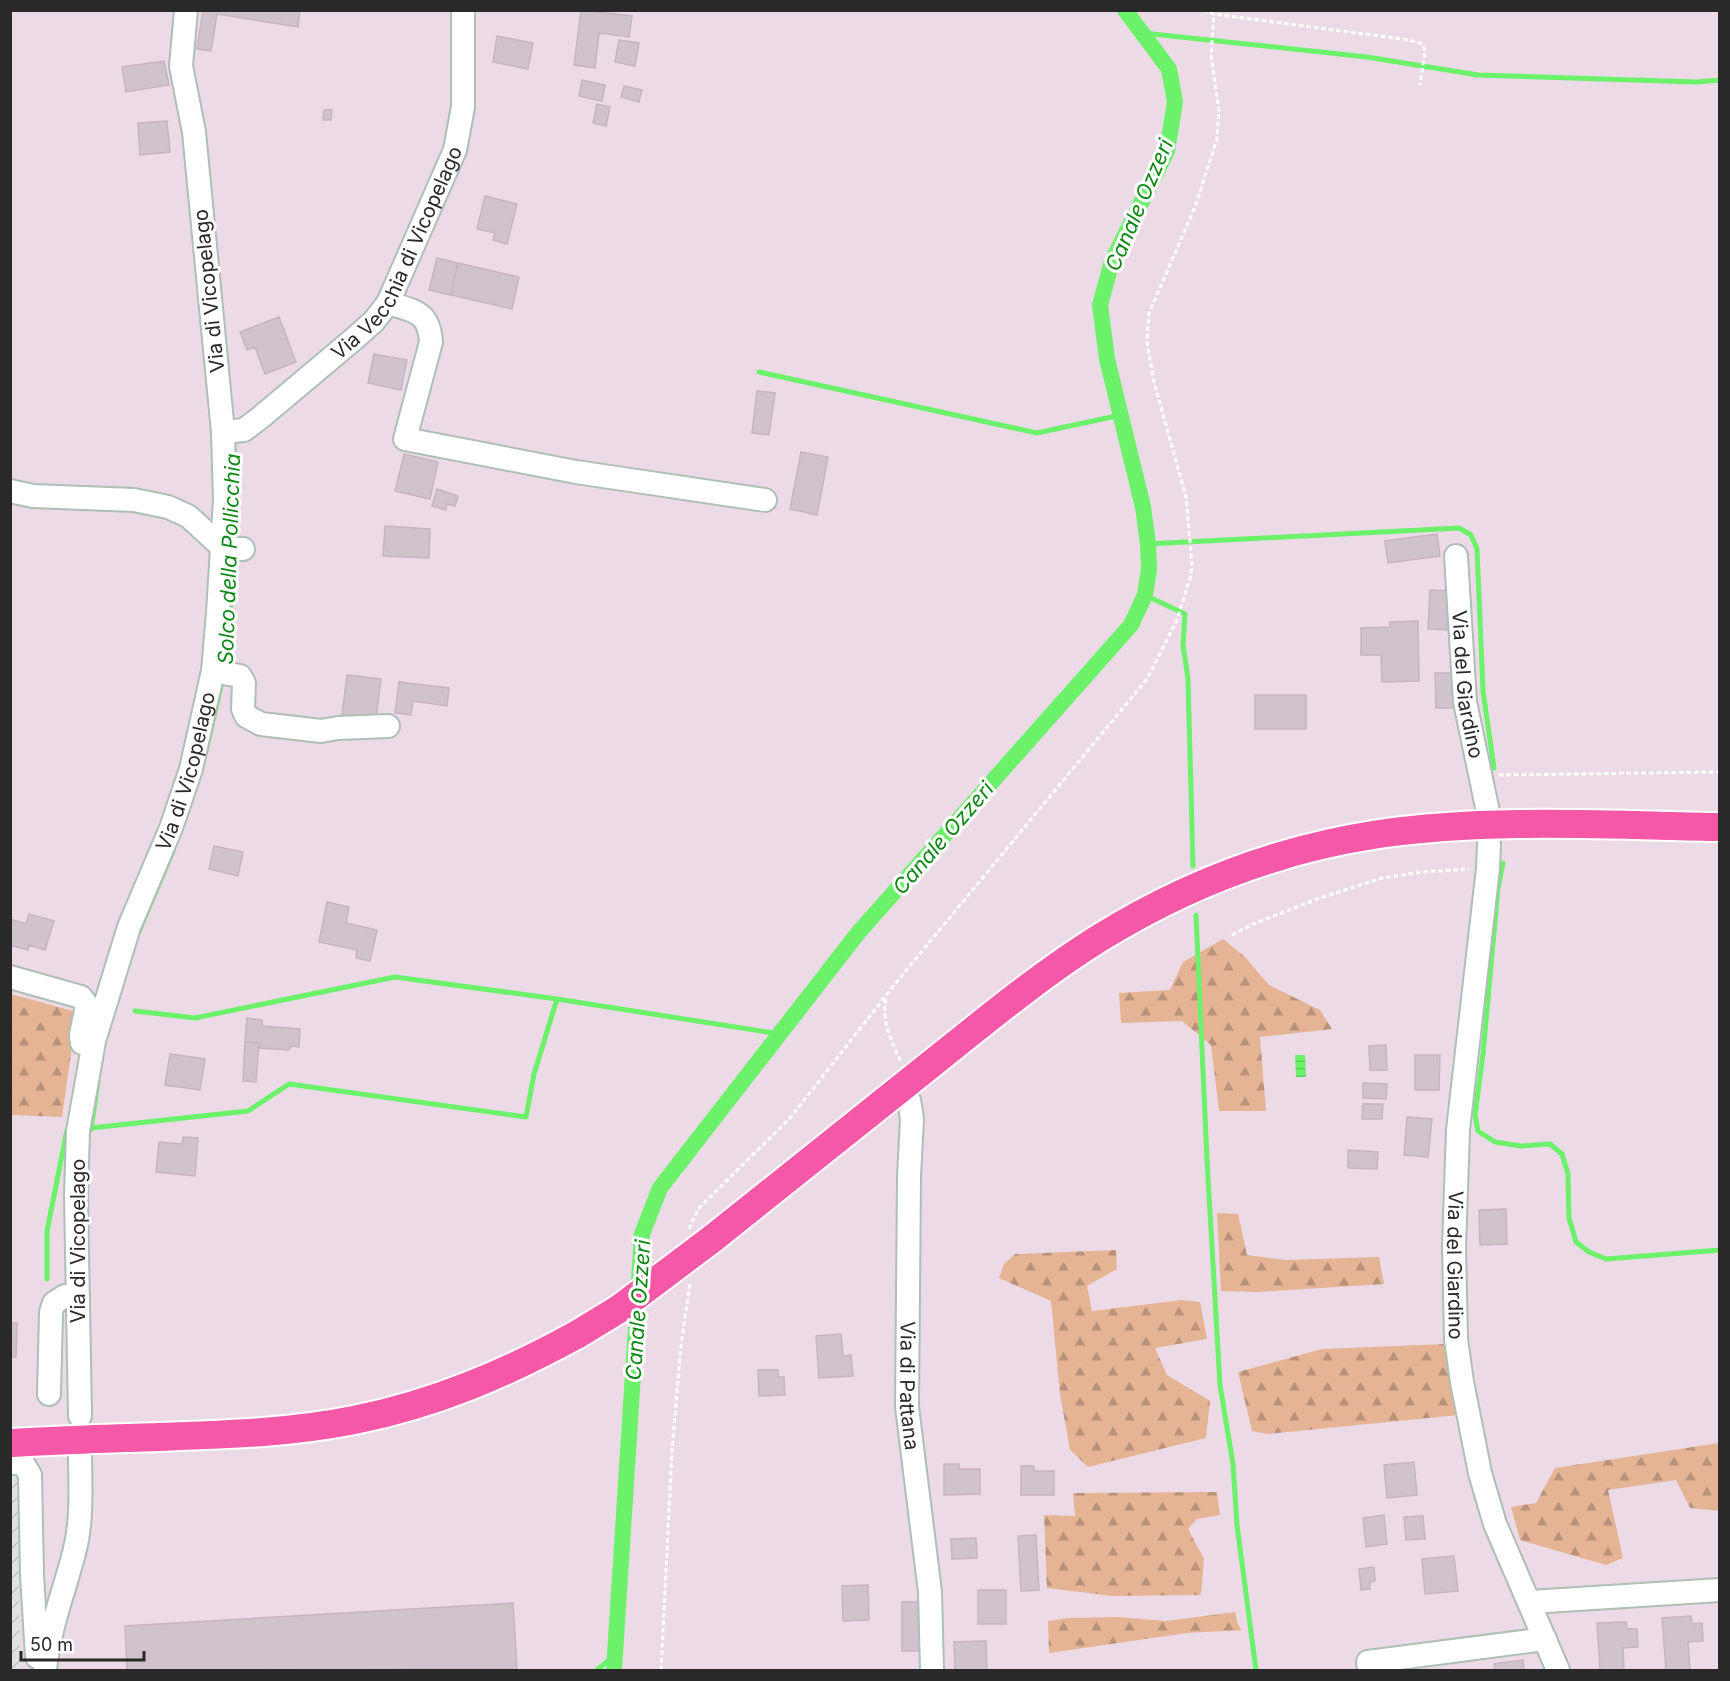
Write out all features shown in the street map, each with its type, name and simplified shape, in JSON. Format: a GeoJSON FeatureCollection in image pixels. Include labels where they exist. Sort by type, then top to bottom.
{"type":"FeatureCollection","features":[{"type":"Feature","properties":{"kind":"main road"},"geometry":{"type":"LineString","coordinates":[[10,1443],[254,1434],[355,1420],[484,1381],[543,1354],[619,1309],[701,1239],[1058,966],[1129,920],[1204,883],[1261,862],[1378,834],[1425,828],[1515,825],[1719,827]]}},
{"type":"Feature","properties":{"kind":"street","name":"Via di Vicopelago"},"geometry":{"type":"LineString","coordinates":[[80,1416],[76,1196],[78,1131],[94,1041],[129,927],[171,828],[221,672],[232,548],[225,499],[230,431],[194,132],[181,66],[186,10]]}},
{"type":"Feature","properties":{"kind":"street","name":"Via Vecchia di Vicopelago"},"geometry":{"type":"LineString","coordinates":[[230,431],[269,410],[374,321],[388,303],[455,150],[463,106],[463,10]]}},
{"type":"Feature","properties":{"kind":"street"},"geometry":{"type":"LineString","coordinates":[[388,303],[420,314],[427,320],[430,331],[431,342],[405,439],[576,472],[765,500]]}},
{"type":"Feature","properties":{"kind":"street"},"geometry":{"type":"LineString","coordinates":[[10,491],[33,496],[134,500],[168,507],[188,516],[232,548]]}},
{"type":"Feature","properties":{"kind":"street","name":"Via del Giardino"},"geometry":{"type":"LineString","coordinates":[[1456,556],[1465,702],[1488,812]]}},
{"type":"Feature","properties":{"kind":"street"},"geometry":{"type":"LineString","coordinates":[[221,672],[240,676],[244,683],[243,709],[246,716],[261,724],[321,731],[388,726]]}},
{"type":"Feature","properties":{"kind":"street","name":"Via del Giardino"},"geometry":{"type":"LineString","coordinates":[[1489,844],[1458,1130],[1454,1247],[1456,1339],[1462,1382],[1483,1483],[1495,1524],[1558,1671]]}},
{"type":"Feature","properties":{"kind":"street"},"geometry":{"type":"LineString","coordinates":[[10,977],[81,997],[87,1005],[81,1035],[84,1052],[90,1064]]}},
{"type":"Feature","properties":{"kind":"street","name":"Via di Pattana"},"geometry":{"type":"LineString","coordinates":[[909,1100],[912,1119],[909,1176],[907,1407],[930,1592],[932,1671]]}},
{"type":"Feature","properties":{"kind":"street"},"geometry":{"type":"LineString","coordinates":[[49,1394],[51,1312],[54,1304],[65,1296],[78,1297]]}},
{"type":"Feature","properties":{"kind":"street"},"geometry":{"type":"LineString","coordinates":[[43,1671],[47,1645],[75,1552],[79,1526],[80,1450]]}},
{"type":"Feature","properties":{"kind":"street"},"geometry":{"type":"LineString","coordinates":[[10,1463],[23,1463],[30,1475],[32,1575],[37,1655],[43,1671]]}},
{"type":"Feature","properties":{"kind":"street"},"geometry":{"type":"LineString","coordinates":[[1530,1602],[1719,1590]]}},
{"type":"Feature","properties":{"kind":"street"},"geometry":{"type":"LineString","coordinates":[[1369,1671],[1368,1662],[1545,1639]]}},
{"type":"Feature","properties":{"kind":"path"},"geometry":{"type":"LineString","coordinates":[[1203,10],[1214,14],[1409,40],[1423,44],[1425,52],[1420,85]]}},
{"type":"Feature","properties":{"kind":"path"},"geometry":{"type":"LineString","coordinates":[[701,1239],[689,1227],[698,1209],[790,1118],[899,979],[1147,679],[1177,620],[1191,576],[1192,564],[1186,497],[1154,382],[1147,342],[1149,313],[1195,207],[1217,139],[1219,111],[1211,55],[1214,14]]}},
{"type":"Feature","properties":{"kind":"path"},"geometry":{"type":"LineString","coordinates":[[1480,775],[1719,772]]}},
{"type":"Feature","properties":{"kind":"path"},"geometry":{"type":"LineString","coordinates":[[1232,936],[1251,925],[1306,903],[1382,878],[1421,872],[1488,868]]}},
{"type":"Feature","properties":{"kind":"path"},"geometry":{"type":"LineString","coordinates":[[886,998],[885,1020],[902,1064]]}},
{"type":"Feature","properties":{"kind":"path"},"geometry":{"type":"LineString","coordinates":[[661,1671],[672,1452],[681,1345],[690,1283]]}},
{"type":"Feature","properties":{"kind":"shaded area"},"geometry":{"type":"Polygon","coordinates":[[[1295,1055],[1305,1055],[1306,1077],[1296,1077],[1295,1055]]]}},
{"type":"Feature","properties":{"kind":"shaded area"},"geometry":{"type":"Polygon","coordinates":[[[10,1463],[17,1463],[20,1670],[10,1670],[10,1463]]]}},
{"type":"Feature","properties":{"kind":"green space"},"geometry":{"type":"Polygon","coordinates":[[[1223,939],[1245,957],[1269,985],[1320,1010],[1332,1029],[1260,1037],[1266,1111],[1219,1111],[1211,1045],[1182,1021],[1121,1023],[1119,993],[1170,990],[1183,962],[1223,939]]]}},
{"type":"Feature","properties":{"kind":"green space"},"geometry":{"type":"Polygon","coordinates":[[[11,994],[77,1012],[62,1117],[11,1115],[11,994]]]}},
{"type":"Feature","properties":{"kind":"green space"},"geometry":{"type":"Polygon","coordinates":[[[1217,1213],[1238,1214],[1247,1255],[1285,1260],[1379,1257],[1384,1284],[1257,1292],[1221,1291],[1217,1213]]]}},
{"type":"Feature","properties":{"kind":"green space"},"geometry":{"type":"Polygon","coordinates":[[[1116,1250],[1117,1269],[1087,1286],[1092,1311],[1182,1300],[1200,1302],[1207,1339],[1155,1348],[1167,1375],[1210,1401],[1206,1438],[1088,1467],[1070,1450],[1060,1394],[1051,1301],[999,1278],[1004,1264],[1015,1254],[1116,1250]]]}},
{"type":"Feature","properties":{"kind":"green space"},"geometry":{"type":"Polygon","coordinates":[[[1447,1344],[1459,1415],[1268,1434],[1252,1431],[1238,1372],[1322,1349],[1447,1344]]]}},
{"type":"Feature","properties":{"kind":"green space"},"geometry":{"type":"Polygon","coordinates":[[[1719,1443],[1719,1511],[1690,1508],[1676,1480],[1608,1490],[1623,1558],[1606,1565],[1520,1540],[1511,1507],[1536,1503],[1555,1468],[1719,1443]]]}},
{"type":"Feature","properties":{"kind":"green space"},"geometry":{"type":"Polygon","coordinates":[[[1217,1492],[1220,1515],[1197,1519],[1188,1529],[1204,1559],[1201,1595],[1113,1596],[1047,1588],[1044,1515],[1075,1516],[1073,1493],[1217,1492]]]}},
{"type":"Feature","properties":{"kind":"green space"},"geometry":{"type":"Polygon","coordinates":[[[1235,1612],[1238,1625],[1242,1630],[1187,1633],[1049,1653],[1048,1621],[1068,1618],[1118,1617],[1166,1621],[1235,1612]]]}},
{"type":"Feature","properties":{"kind":"building"},"geometry":{"type":"Polygon","coordinates":[[[203,10],[300,10],[298,27],[217,14],[211,51],[197,49],[203,10]]]}},
{"type":"Feature","properties":{"kind":"building"},"geometry":{"type":"Polygon","coordinates":[[[581,10],[632,16],[629,37],[599,33],[595,68],[574,65],[581,10]]]}},
{"type":"Feature","properties":{"kind":"building"},"geometry":{"type":"Polygon","coordinates":[[[497,36],[533,43],[528,69],[493,62],[497,36]]]}},
{"type":"Feature","properties":{"kind":"building"},"geometry":{"type":"Polygon","coordinates":[[[619,40],[639,43],[635,66],[615,62],[619,40]]]}},
{"type":"Feature","properties":{"kind":"building"},"geometry":{"type":"Polygon","coordinates":[[[164,61],[169,85],[126,92],[122,67],[164,61]]]}},
{"type":"Feature","properties":{"kind":"building"},"geometry":{"type":"Polygon","coordinates":[[[582,80],[605,85],[602,101],[579,96],[582,80]]]}},
{"type":"Feature","properties":{"kind":"building"},"geometry":{"type":"Polygon","coordinates":[[[624,86],[642,90],[639,102],[621,97],[624,86]]]}},
{"type":"Feature","properties":{"kind":"building"},"geometry":{"type":"Polygon","coordinates":[[[597,104],[610,107],[606,126],[593,123],[597,104]]]}},
{"type":"Feature","properties":{"kind":"building"},"geometry":{"type":"Polygon","coordinates":[[[324,110],[332,110],[331,120],[323,120],[324,110]]]}},
{"type":"Feature","properties":{"kind":"building"},"geometry":{"type":"Polygon","coordinates":[[[167,121],[170,152],[140,155],[138,123],[167,121]]]}},
{"type":"Feature","properties":{"kind":"building"},"geometry":{"type":"Polygon","coordinates":[[[485,196],[517,204],[507,244],[493,240],[495,233],[477,229],[485,196]]]}},
{"type":"Feature","properties":{"kind":"building"},"geometry":{"type":"Polygon","coordinates":[[[437,258],[458,263],[451,295],[429,290],[437,258]]]}},
{"type":"Feature","properties":{"kind":"building"},"geometry":{"type":"Polygon","coordinates":[[[458,263],[519,277],[512,309],[451,295],[458,263]]]}},
{"type":"Feature","properties":{"kind":"building"},"geometry":{"type":"Polygon","coordinates":[[[279,317],[296,362],[265,374],[255,347],[247,350],[240,332],[279,317]]]}},
{"type":"Feature","properties":{"kind":"building"},"geometry":{"type":"Polygon","coordinates":[[[374,354],[407,360],[401,390],[368,383],[374,354]]]}},
{"type":"Feature","properties":{"kind":"building"},"geometry":{"type":"Polygon","coordinates":[[[757,391],[775,393],[769,435],[752,433],[757,391]]]}},
{"type":"Feature","properties":{"kind":"building"},"geometry":{"type":"Polygon","coordinates":[[[801,452],[828,457],[817,515],[790,509],[801,452]]]}},
{"type":"Feature","properties":{"kind":"building"},"geometry":{"type":"Polygon","coordinates":[[[404,454],[438,462],[430,499],[395,491],[404,454]]]}},
{"type":"Feature","properties":{"kind":"building"},"geometry":{"type":"Polygon","coordinates":[[[437,489],[458,496],[455,506],[447,504],[446,510],[432,506],[437,489]]]}},
{"type":"Feature","properties":{"kind":"building"},"geometry":{"type":"Polygon","coordinates":[[[385,526],[430,529],[429,558],[383,556],[385,526]]]}},
{"type":"Feature","properties":{"kind":"building"},"geometry":{"type":"Polygon","coordinates":[[[1437,534],[1440,556],[1388,563],[1385,541],[1437,534]]]}},
{"type":"Feature","properties":{"kind":"building"},"geometry":{"type":"Polygon","coordinates":[[[1430,590],[1454,591],[1453,630],[1428,629],[1430,590]]]}},
{"type":"Feature","properties":{"kind":"building"},"geometry":{"type":"Polygon","coordinates":[[[1418,621],[1419,681],[1382,682],[1381,655],[1361,655],[1361,628],[1390,627],[1390,622],[1418,621]]]}},
{"type":"Feature","properties":{"kind":"building"},"geometry":{"type":"Polygon","coordinates":[[[1435,673],[1459,673],[1460,708],[1436,708],[1435,673]]]}},
{"type":"Feature","properties":{"kind":"building"},"geometry":{"type":"Polygon","coordinates":[[[347,675],[381,679],[376,719],[342,715],[347,675]]]}},
{"type":"Feature","properties":{"kind":"building"},"geometry":{"type":"Polygon","coordinates":[[[399,682],[449,688],[447,706],[413,701],[411,715],[395,713],[399,682]]]}},
{"type":"Feature","properties":{"kind":"building"},"geometry":{"type":"Polygon","coordinates":[[[1255,695],[1306,695],[1306,729],[1255,729],[1255,695]]]}},
{"type":"Feature","properties":{"kind":"building"},"geometry":{"type":"Polygon","coordinates":[[[214,846],[243,852],[238,876],[209,869],[214,846]]]}},
{"type":"Feature","properties":{"kind":"building"},"geometry":{"type":"Polygon","coordinates":[[[327,902],[349,907],[346,923],[377,930],[370,961],[356,958],[357,950],[319,942],[327,902]]]}},
{"type":"Feature","properties":{"kind":"building"},"geometry":{"type":"Polygon","coordinates":[[[29,914],[54,921],[45,950],[29,945],[28,950],[10,945],[10,919],[26,924],[29,914]]]}},
{"type":"Feature","properties":{"kind":"building"},"geometry":{"type":"Polygon","coordinates":[[[247,1018],[262,1020],[262,1026],[300,1029],[299,1047],[291,1046],[289,1050],[259,1048],[259,1043],[245,1042],[247,1018]]]}},
{"type":"Feature","properties":{"kind":"building"},"geometry":{"type":"Polygon","coordinates":[[[245,1042],[259,1043],[256,1082],[243,1081],[245,1042]]]}},
{"type":"Feature","properties":{"kind":"building"},"geometry":{"type":"Polygon","coordinates":[[[1386,1045],[1387,1070],[1370,1070],[1369,1046],[1386,1045]]]}},
{"type":"Feature","properties":{"kind":"building"},"geometry":{"type":"Polygon","coordinates":[[[170,1054],[205,1059],[200,1090],[165,1085],[170,1054]]]}},
{"type":"Feature","properties":{"kind":"building"},"geometry":{"type":"Polygon","coordinates":[[[1415,1055],[1440,1055],[1439,1090],[1415,1090],[1415,1055]]]}},
{"type":"Feature","properties":{"kind":"building"},"geometry":{"type":"Polygon","coordinates":[[[1363,1083],[1387,1084],[1386,1099],[1363,1098],[1363,1083]]]}},
{"type":"Feature","properties":{"kind":"building"},"geometry":{"type":"Polygon","coordinates":[[[1363,1104],[1383,1104],[1382,1119],[1362,1119],[1363,1104]]]}},
{"type":"Feature","properties":{"kind":"building"},"geometry":{"type":"Polygon","coordinates":[[[1407,1117],[1432,1119],[1428,1157],[1404,1155],[1407,1117]]]}},
{"type":"Feature","properties":{"kind":"building"},"geometry":{"type":"Polygon","coordinates":[[[183,1137],[198,1138],[195,1176],[156,1172],[159,1142],[182,1144],[183,1137]]]}},
{"type":"Feature","properties":{"kind":"building"},"geometry":{"type":"Polygon","coordinates":[[[1348,1150],[1378,1152],[1377,1169],[1348,1168],[1348,1150]]]}},
{"type":"Feature","properties":{"kind":"building"},"geometry":{"type":"Polygon","coordinates":[[[1506,1209],[1507,1244],[1480,1245],[1479,1210],[1506,1209]]]}},
{"type":"Feature","properties":{"kind":"building"},"geometry":{"type":"Polygon","coordinates":[[[10,1323],[17,1323],[16,1357],[10,1357],[10,1323]]]}},
{"type":"Feature","properties":{"kind":"building"},"geometry":{"type":"Polygon","coordinates":[[[841,1334],[843,1356],[851,1355],[853,1376],[819,1378],[816,1336],[841,1334]]]}},
{"type":"Feature","properties":{"kind":"building"},"geometry":{"type":"Polygon","coordinates":[[[758,1370],[778,1370],[778,1377],[784,1377],[785,1395],[759,1396],[758,1370]]]}},
{"type":"Feature","properties":{"kind":"building"},"geometry":{"type":"Polygon","coordinates":[[[1414,1462],[1417,1495],[1387,1498],[1384,1465],[1414,1462]]]}},
{"type":"Feature","properties":{"kind":"building"},"geometry":{"type":"Polygon","coordinates":[[[944,1464],[959,1464],[959,1469],[980,1469],[980,1494],[944,1495],[944,1464]]]}},
{"type":"Feature","properties":{"kind":"building"},"geometry":{"type":"Polygon","coordinates":[[[1021,1466],[1034,1466],[1034,1471],[1054,1471],[1054,1495],[1021,1495],[1021,1466]]]}},
{"type":"Feature","properties":{"kind":"building"},"geometry":{"type":"Polygon","coordinates":[[[1384,1515],[1387,1544],[1366,1547],[1363,1518],[1384,1515]]]}},
{"type":"Feature","properties":{"kind":"building"},"geometry":{"type":"Polygon","coordinates":[[[1423,1516],[1425,1539],[1406,1540],[1404,1517],[1423,1516]]]}},
{"type":"Feature","properties":{"kind":"building"},"geometry":{"type":"Polygon","coordinates":[[[1036,1535],[1039,1590],[1021,1591],[1018,1536],[1036,1535]]]}},
{"type":"Feature","properties":{"kind":"building"},"geometry":{"type":"Polygon","coordinates":[[[976,1538],[977,1558],[952,1559],[951,1539],[976,1538]]]}},
{"type":"Feature","properties":{"kind":"building"},"geometry":{"type":"Polygon","coordinates":[[[1454,1556],[1458,1591],[1425,1594],[1422,1559],[1454,1556]]]}},
{"type":"Feature","properties":{"kind":"building"},"geometry":{"type":"Polygon","coordinates":[[[1374,1567],[1375,1581],[1370,1582],[1370,1589],[1361,1590],[1359,1569],[1374,1567]]]}},
{"type":"Feature","properties":{"kind":"building"},"geometry":{"type":"Polygon","coordinates":[[[868,1585],[869,1620],[843,1621],[842,1586],[868,1585]]]}},
{"type":"Feature","properties":{"kind":"building"},"geometry":{"type":"Polygon","coordinates":[[[978,1590],[1006,1590],[1006,1624],[978,1624],[978,1590]]]}},
{"type":"Feature","properties":{"kind":"building"},"geometry":{"type":"Polygon","coordinates":[[[902,1602],[924,1602],[923,1651],[902,1651],[902,1602]]]}},
{"type":"Feature","properties":{"kind":"building"},"geometry":{"type":"Polygon","coordinates":[[[513,1603],[517,1669],[127,1670],[125,1626],[513,1603]]]}},
{"type":"Feature","properties":{"kind":"building"},"geometry":{"type":"Polygon","coordinates":[[[1691,1616],[1692,1624],[1702,1623],[1703,1641],[1688,1642],[1690,1670],[1666,1670],[1662,1618],[1691,1616]]]}},
{"type":"Feature","properties":{"kind":"building"},"geometry":{"type":"Polygon","coordinates":[[[1626,1622],[1627,1629],[1637,1629],[1638,1647],[1623,1648],[1624,1670],[1600,1670],[1597,1623],[1626,1622]]]}},
{"type":"Feature","properties":{"kind":"building"},"geometry":{"type":"Polygon","coordinates":[[[986,1641],[987,1670],[955,1670],[954,1642],[986,1641]]]}},
{"type":"Feature","properties":{"kind":"building"},"geometry":{"type":"Polygon","coordinates":[[[1523,1660],[1524,1670],[1495,1670],[1494,1664],[1523,1660]]]}},
{"type":"Feature","properties":{"kind":"waterway","name":"Canale Ozzeri"},"geometry":{"type":"LineString","coordinates":[[614,1670],[642,1234],[660,1188],[858,933],[1131,625],[1145,595],[1149,569],[1143,507],[1107,359],[1100,305],[1112,261],[1167,151],[1175,102],[1169,69],[1125,10]]}},
{"type":"Feature","properties":{"kind":"waterway"},"geometry":{"type":"LineString","coordinates":[[1143,33],[1367,57],[1478,75],[1697,82],[1720,80]]}},
{"type":"Feature","properties":{"kind":"waterway"},"geometry":{"type":"LineString","coordinates":[[759,372],[1037,433],[1121,415]]}},
{"type":"Feature","properties":{"kind":"waterway","name":"Solco della Pollicchia"},"geometry":{"type":"LineString","coordinates":[[234,448],[235,544]]}},
{"type":"Feature","properties":{"kind":"waterway"},"geometry":{"type":"LineString","coordinates":[[1148,544],[1459,528],[1471,535],[1477,549],[1483,691],[1494,768]]}},
{"type":"Feature","properties":{"kind":"waterway","name":"Solco della Pollicchia"},"geometry":{"type":"LineString","coordinates":[[225,666],[235,553]]}},
{"type":"Feature","properties":{"kind":"waterway"},"geometry":{"type":"LineString","coordinates":[[1145,595],[1185,614],[1183,645],[1188,679],[1193,866]]}},
{"type":"Feature","properties":{"kind":"waterway","name":"Solco della Pollicchia"},"geometry":{"type":"LineString","coordinates":[[206,751],[223,678]]}},
{"type":"Feature","properties":{"kind":"waterway","name":"Solco della Pollicchia"},"geometry":{"type":"LineString","coordinates":[[137,936],[173,851]]}},
{"type":"Feature","properties":{"kind":"waterway"},"geometry":{"type":"LineString","coordinates":[[1503,863],[1498,888],[1483,1054],[1475,1115],[1478,1131],[1495,1142],[1521,1146],[1550,1144],[1562,1154],[1568,1174],[1569,1218],[1576,1242],[1589,1252],[1606,1259],[1720,1250]]}},
{"type":"Feature","properties":{"kind":"waterway"},"geometry":{"type":"LineString","coordinates":[[1196,915],[1220,1385],[1233,1464],[1237,1525],[1256,1670]]}},
{"type":"Feature","properties":{"kind":"waterway"},"geometry":{"type":"LineString","coordinates":[[135,1011],[195,1018],[395,977],[557,999],[780,1034]]}},
{"type":"Feature","properties":{"kind":"waterway"},"geometry":{"type":"LineString","coordinates":[[91,1128],[248,1111],[289,1084],[526,1117],[534,1074],[557,999]]}},
{"type":"Feature","properties":{"kind":"waterway","name":"Solco della Pollicchia"},"geometry":{"type":"LineString","coordinates":[[91,1130],[98,1081]]}},
{"type":"Feature","properties":{"kind":"waterway","name":"Solco della Pollicchia"},"geometry":{"type":"LineString","coordinates":[[47,1279],[47,1231],[67,1130]]}},
{"type":"Feature","properties":{"kind":"waterway"},"geometry":{"type":"LineString","coordinates":[[597,1670],[615,1655]]}}]}
